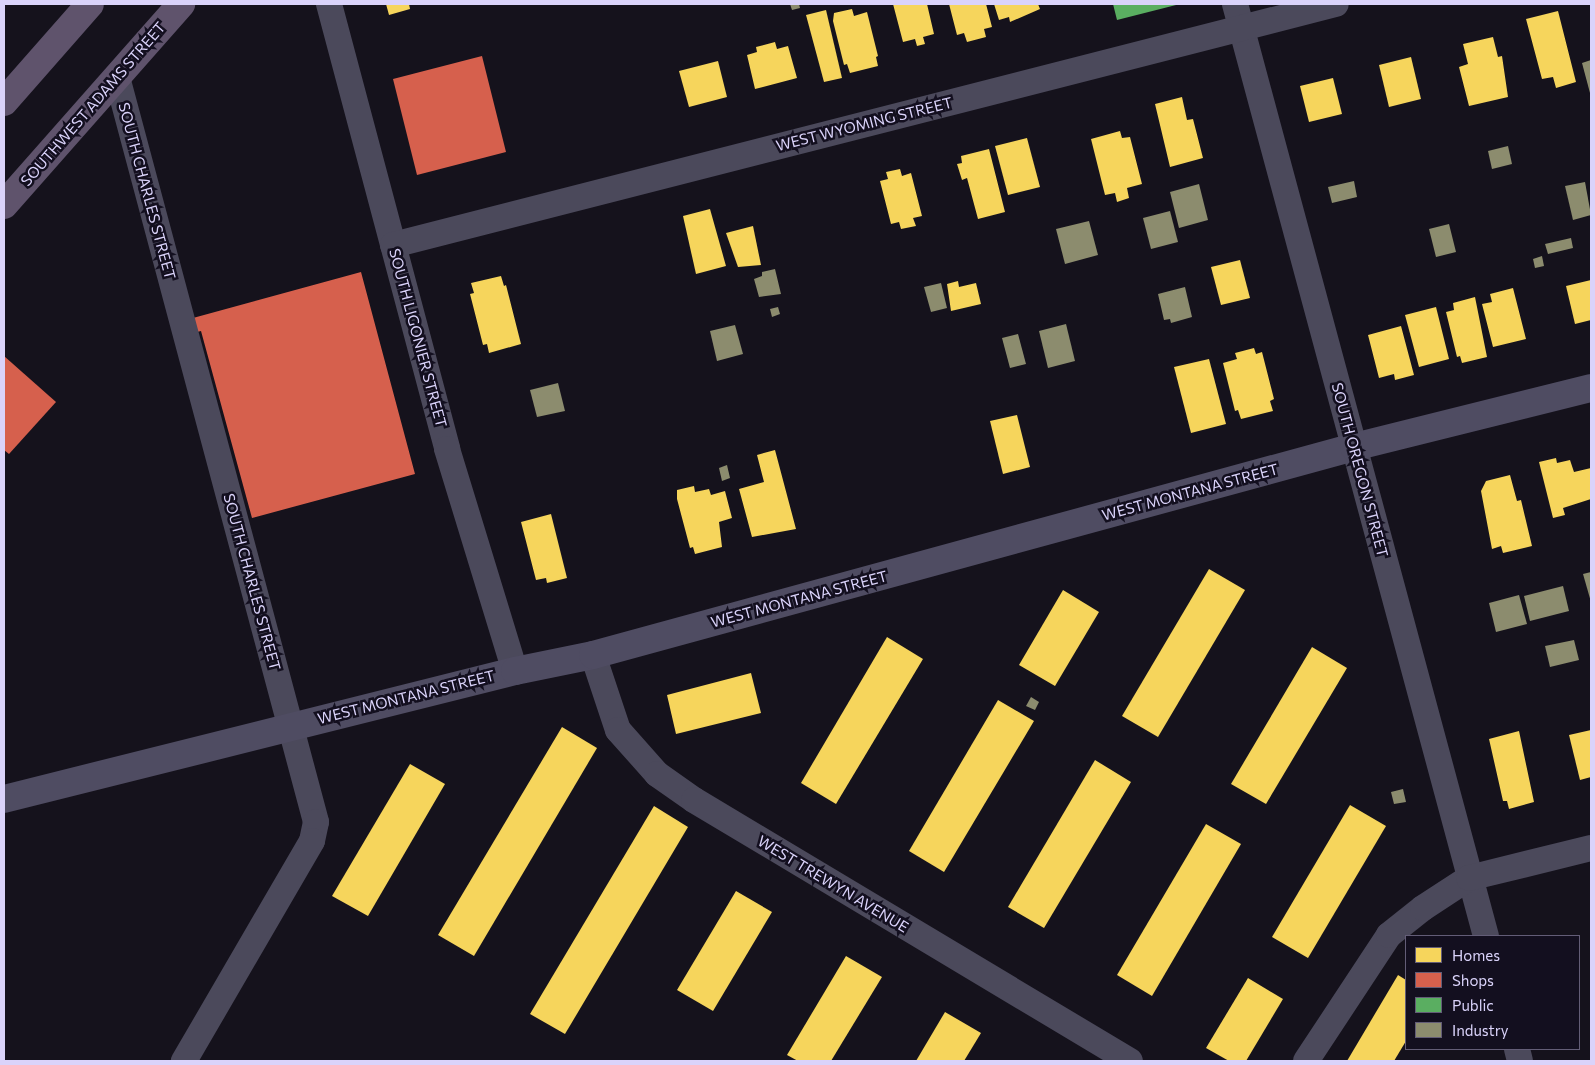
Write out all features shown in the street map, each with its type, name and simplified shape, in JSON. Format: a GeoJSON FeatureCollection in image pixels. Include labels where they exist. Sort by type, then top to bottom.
{"type":"FeatureCollection","features":[{"type":"Feature","properties":{"kind":"main road"},"geometry":{"type":"LineString","coordinates":[[4,102],[90,4]]}},
{"type":"Feature","properties":{"kind":"main road","name":"SOUTHWEST ADAMS STREET"},"geometry":{"type":"LineString","coordinates":[[4,205],[182,4]]}},
{"type":"Feature","properties":{"kind":"street","name":"SOUTH LIGONIER STREET"},"geometry":{"type":"LineString","coordinates":[[329,4],[447,448],[515,671]]}},
{"type":"Feature","properties":{"kind":"street","name":"WEST WYOMING STREET"},"geometry":{"type":"LineString","coordinates":[[393,245],[1238,16],[1336,4]]}},
{"type":"Feature","properties":{"kind":"street","name":"SOUTH OREGON STREET"},"geometry":{"type":"LineString","coordinates":[[1238,16],[1486,935]]}},
{"type":"Feature","properties":{"kind":"street","name":"SOUTH CHARLES STREET"},"geometry":{"type":"LineString","coordinates":[[117,77],[292,726],[316,822],[312,841],[184,1061]]}},
{"type":"Feature","properties":{"kind":"street","name":"WEST MONTANA STREET"},"geometry":{"type":"LineString","coordinates":[[4,799],[515,671],[593,655],[1354,447],[1591,388]]}},
{"type":"Feature","properties":{"kind":"street","name":"WEST TREWYN AVENUE"},"geometry":{"type":"LineString","coordinates":[[593,655],[618,730],[657,774],[694,800],[1130,1061]]}},
{"type":"Feature","properties":{"kind":"street"},"geometry":{"type":"LineString","coordinates":[[1306,1061],[1390,935],[1469,878],[1591,848]]}},
{"type":"Feature","properties":{"kind":"building: Homes"},"geometry":{"type":"Polygon","coordinates":[[[386,4],[409,4],[410,9],[389,15],[386,4]]]}},
{"type":"Feature","properties":{"kind":"building: Homes"},"geometry":{"type":"Polygon","coordinates":[[[893,4],[927,4],[934,34],[923,37],[925,44],[917,46],[915,39],[903,42],[893,4]]]}},
{"type":"Feature","properties":{"kind":"building: Homes"},"geometry":{"type":"Polygon","coordinates":[[[949,4],[986,4],[992,27],[984,29],[986,37],[967,42],[964,33],[957,35],[949,4]]]}},
{"type":"Feature","properties":{"kind":"building: Homes"},"geometry":{"type":"Polygon","coordinates":[[[994,4],[1038,4],[1040,9],[1010,22],[1009,17],[999,20],[994,4]]]}},
{"type":"Feature","properties":{"kind":"building: Homes"},"geometry":{"type":"Polygon","coordinates":[[[852,9],[854,16],[867,12],[878,56],[876,57],[878,66],[850,73],[847,64],[844,65],[833,21],[834,13],[852,9]]]}},
{"type":"Feature","properties":{"kind":"building: Homes"},"geometry":{"type":"Polygon","coordinates":[[[826,10],[842,78],[824,82],[806,15],[826,10]]]}},
{"type":"Feature","properties":{"kind":"building: Homes"},"geometry":{"type":"Polygon","coordinates":[[[1558,11],[1576,82],[1556,88],[1553,77],[1542,79],[1526,19],[1558,11]]]}},
{"type":"Feature","properties":{"kind":"building: Homes"},"geometry":{"type":"Polygon","coordinates":[[[1493,37],[1498,57],[1502,56],[1508,97],[1469,106],[1459,67],[1468,64],[1463,44],[1493,37]]]}},
{"type":"Feature","properties":{"kind":"building: Homes"},"geometry":{"type":"Polygon","coordinates":[[[775,42],[777,49],[788,46],[797,78],[755,89],[747,55],[757,52],[756,47],[775,42]]]}},
{"type":"Feature","properties":{"kind":"building: Homes"},"geometry":{"type":"Polygon","coordinates":[[[1411,57],[1421,99],[1389,107],[1379,65],[1411,57]]]}},
{"type":"Feature","properties":{"kind":"building: Homes"},"geometry":{"type":"Polygon","coordinates":[[[718,61],[727,97],[689,107],[679,71],[718,61]]]}},
{"type":"Feature","properties":{"kind":"building: Homes"},"geometry":{"type":"Polygon","coordinates":[[[1333,78],[1342,114],[1309,122],[1300,86],[1333,78]]]}},
{"type":"Feature","properties":{"kind":"building: Homes"},"geometry":{"type":"Polygon","coordinates":[[[1182,97],[1187,120],[1193,119],[1203,158],[1170,167],[1155,104],[1182,97]]]}},
{"type":"Feature","properties":{"kind":"building: Homes"},"geometry":{"type":"Polygon","coordinates":[[[1120,131],[1122,138],[1130,137],[1142,184],[1127,188],[1129,198],[1117,202],[1115,193],[1105,195],[1091,139],[1120,131]]]}},
{"type":"Feature","properties":{"kind":"building: Homes"},"geometry":{"type":"Polygon","coordinates":[[[1027,138],[1040,187],[1008,195],[995,146],[1027,138]]]}},
{"type":"Feature","properties":{"kind":"building: Homes"},"geometry":{"type":"Polygon","coordinates":[[[989,149],[1005,212],[978,219],[967,178],[962,180],[957,164],[962,163],[961,156],[989,149]]]}},
{"type":"Feature","properties":{"kind":"building: Homes"},"geometry":{"type":"Polygon","coordinates":[[[900,169],[902,176],[911,173],[922,216],[913,218],[916,226],[901,229],[899,222],[891,224],[880,181],[888,179],[886,172],[900,169]]]}},
{"type":"Feature","properties":{"kind":"building: Homes"},"geometry":{"type":"Polygon","coordinates":[[[710,209],[726,266],[696,274],[683,216],[710,209]]]}},
{"type":"Feature","properties":{"kind":"building: Homes"},"geometry":{"type":"Polygon","coordinates":[[[753,226],[761,265],[738,267],[726,233],[753,226]]]}},
{"type":"Feature","properties":{"kind":"building: Homes"},"geometry":{"type":"Polygon","coordinates":[[[1240,260],[1250,298],[1221,305],[1211,267],[1240,260]]]}},
{"type":"Feature","properties":{"kind":"building: Homes"},"geometry":{"type":"Polygon","coordinates":[[[501,276],[504,286],[506,285],[521,344],[489,353],[487,344],[483,345],[470,294],[474,293],[471,283],[501,276]]]}},
{"type":"Feature","properties":{"kind":"building: Homes"},"geometry":{"type":"Polygon","coordinates":[[[1591,280],[1591,320],[1575,324],[1566,286],[1591,280]]]}},
{"type":"Feature","properties":{"kind":"building: Homes"},"geometry":{"type":"Polygon","coordinates":[[[958,281],[959,287],[976,283],[981,304],[951,311],[947,284],[958,281]]]}},
{"type":"Feature","properties":{"kind":"building: Homes"},"geometry":{"type":"Polygon","coordinates":[[[1513,288],[1526,339],[1493,347],[1482,304],[1492,302],[1490,294],[1513,288]]]}},
{"type":"Feature","properties":{"kind":"building: Homes"},"geometry":{"type":"Polygon","coordinates":[[[1475,297],[1487,357],[1462,363],[1460,356],[1457,357],[1446,312],[1454,310],[1453,303],[1475,297]]]}},
{"type":"Feature","properties":{"kind":"building: Homes"},"geometry":{"type":"Polygon","coordinates":[[[1436,307],[1449,359],[1419,367],[1405,315],[1436,307]]]}},
{"type":"Feature","properties":{"kind":"building: Homes"},"geometry":{"type":"Polygon","coordinates":[[[1401,326],[1414,375],[1395,380],[1394,374],[1379,378],[1368,335],[1401,326]]]}},
{"type":"Feature","properties":{"kind":"building: Homes"},"geometry":{"type":"Polygon","coordinates":[[[1254,348],[1256,354],[1262,352],[1274,399],[1270,401],[1273,411],[1241,419],[1238,410],[1235,411],[1223,363],[1237,359],[1235,353],[1254,348]]]}},
{"type":"Feature","properties":{"kind":"building: Homes"},"geometry":{"type":"Polygon","coordinates":[[[1209,359],[1226,424],[1191,433],[1174,367],[1209,359]]]}},
{"type":"Feature","properties":{"kind":"building: Homes"},"geometry":{"type":"Polygon","coordinates":[[[1017,415],[1030,467],[1003,474],[990,421],[1017,415]]]}},
{"type":"Feature","properties":{"kind":"building: Homes"},"geometry":{"type":"Polygon","coordinates":[[[775,450],[796,529],[752,537],[739,489],[764,482],[757,455],[775,450]]]}},
{"type":"Feature","properties":{"kind":"building: Homes"},"geometry":{"type":"Polygon","coordinates":[[[1556,458],[1557,463],[1570,460],[1574,472],[1591,468],[1591,499],[1563,508],[1565,515],[1553,518],[1539,462],[1556,458]]]}},
{"type":"Feature","properties":{"kind":"building: Homes"},"geometry":{"type":"Polygon","coordinates":[[[1510,475],[1517,501],[1521,500],[1532,546],[1503,553],[1501,546],[1492,549],[1481,491],[1486,481],[1510,475]]]}},
{"type":"Feature","properties":{"kind":"building: Homes"},"geometry":{"type":"Polygon","coordinates":[[[694,486],[695,492],[709,489],[711,495],[725,491],[732,518],[719,522],[722,547],[695,554],[693,547],[690,548],[677,499],[677,490],[694,486]]]}},
{"type":"Feature","properties":{"kind":"building: Homes"},"geometry":{"type":"Polygon","coordinates":[[[551,514],[567,578],[547,583],[546,578],[536,580],[521,522],[551,514]]]}},
{"type":"Feature","properties":{"kind":"building: Homes"},"geometry":{"type":"Polygon","coordinates":[[[1209,569],[1245,590],[1158,737],[1122,716],[1209,569]]]}},
{"type":"Feature","properties":{"kind":"building: Homes"},"geometry":{"type":"Polygon","coordinates":[[[1063,590],[1099,612],[1055,686],[1019,665],[1063,590]]]}},
{"type":"Feature","properties":{"kind":"building: Homes"},"geometry":{"type":"Polygon","coordinates":[[[887,637],[923,659],[836,804],[801,783],[887,637]]]}},
{"type":"Feature","properties":{"kind":"building: Homes"},"geometry":{"type":"Polygon","coordinates":[[[1312,647],[1347,668],[1266,804],[1231,784],[1312,647]]]}},
{"type":"Feature","properties":{"kind":"building: Homes"},"geometry":{"type":"Polygon","coordinates":[[[751,673],[761,713],[676,734],[667,695],[751,673]]]}},
{"type":"Feature","properties":{"kind":"building: Homes"},"geometry":{"type":"Polygon","coordinates":[[[998,700],[1034,721],[944,872],[909,851],[998,700]]]}},
{"type":"Feature","properties":{"kind":"building: Homes"},"geometry":{"type":"Polygon","coordinates":[[[562,727],[597,748],[474,956],[438,935],[562,727]]]}},
{"type":"Feature","properties":{"kind":"building: Homes"},"geometry":{"type":"Polygon","coordinates":[[[1591,730],[1591,777],[1580,780],[1569,735],[1591,730]]]}},
{"type":"Feature","properties":{"kind":"building: Homes"},"geometry":{"type":"Polygon","coordinates":[[[1519,731],[1534,802],[1509,809],[1507,801],[1503,801],[1489,739],[1519,731]]]}},
{"type":"Feature","properties":{"kind":"building: Homes"},"geometry":{"type":"Polygon","coordinates":[[[1095,760],[1131,782],[1044,928],[1008,907],[1095,760]]]}},
{"type":"Feature","properties":{"kind":"building: Homes"},"geometry":{"type":"Polygon","coordinates":[[[410,764],[445,784],[368,916],[332,896],[410,764]]]}},
{"type":"Feature","properties":{"kind":"building: Homes"},"geometry":{"type":"Polygon","coordinates":[[[1350,805],[1386,826],[1308,958],[1272,937],[1350,805]]]}},
{"type":"Feature","properties":{"kind":"building: Homes"},"geometry":{"type":"Polygon","coordinates":[[[654,806],[688,827],[565,1034],[530,1014],[654,806]]]}},
{"type":"Feature","properties":{"kind":"building: Homes"},"geometry":{"type":"Polygon","coordinates":[[[1206,824],[1241,844],[1152,996],[1117,975],[1206,824]]]}},
{"type":"Feature","properties":{"kind":"building: Homes"},"geometry":{"type":"Polygon","coordinates":[[[736,891],[772,912],[713,1011],[677,990],[736,891]]]}},
{"type":"Feature","properties":{"kind":"building: Homes"},"geometry":{"type":"Polygon","coordinates":[[[846,956],[882,977],[831,1061],[798,1061],[787,1055],[846,956]]]}},
{"type":"Feature","properties":{"kind":"building: Homes"},"geometry":{"type":"Polygon","coordinates":[[[1398,975],[1405,979],[1405,1043],[1394,1061],[1347,1061],[1398,975]]]}},
{"type":"Feature","properties":{"kind":"building: Homes"},"geometry":{"type":"Polygon","coordinates":[[[1248,978],[1283,999],[1246,1061],[1229,1061],[1206,1048],[1248,978]]]}},
{"type":"Feature","properties":{"kind":"building: Homes"},"geometry":{"type":"Polygon","coordinates":[[[945,1012],[981,1033],[964,1061],[916,1061],[945,1012]]]}},
{"type":"Feature","properties":{"kind":"building: Shops"},"geometry":{"type":"Polygon","coordinates":[[[482,56],[506,152],[417,175],[393,79],[482,56]]]}},
{"type":"Feature","properties":{"kind":"building: Shops"},"geometry":{"type":"Polygon","coordinates":[[[361,272],[415,474],[252,518],[201,331],[197,332],[193,318],[361,272]]]}},
{"type":"Feature","properties":{"kind":"building: Shops"},"geometry":{"type":"Polygon","coordinates":[[[4,356],[56,402],[9,454],[4,450],[4,356]]]}},
{"type":"Feature","properties":{"kind":"building: Public"},"geometry":{"type":"Polygon","coordinates":[[[1113,4],[1180,4],[1117,20],[1113,4]]]}},
{"type":"Feature","properties":{"kind":"building: Industry"},"geometry":{"type":"Polygon","coordinates":[[[790,4],[799,4],[800,8],[792,10],[790,4]]]}},
{"type":"Feature","properties":{"kind":"building: Industry"},"geometry":{"type":"Polygon","coordinates":[[[1591,60],[1591,92],[1590,93],[1582,63],[1591,60]]]}},
{"type":"Feature","properties":{"kind":"building: Industry"},"geometry":{"type":"Polygon","coordinates":[[[1508,146],[1512,164],[1492,169],[1488,151],[1508,146]]]}},
{"type":"Feature","properties":{"kind":"building: Industry"},"geometry":{"type":"Polygon","coordinates":[[[1354,181],[1357,197],[1332,203],[1328,187],[1354,181]]]}},
{"type":"Feature","properties":{"kind":"building: Industry"},"geometry":{"type":"Polygon","coordinates":[[[1585,182],[1591,215],[1573,220],[1565,186],[1585,182]]]}},
{"type":"Feature","properties":{"kind":"building: Industry"},"geometry":{"type":"Polygon","coordinates":[[[1199,184],[1208,220],[1179,228],[1170,192],[1199,184]]]}},
{"type":"Feature","properties":{"kind":"building: Industry"},"geometry":{"type":"Polygon","coordinates":[[[1170,211],[1178,242],[1151,249],[1143,218],[1170,211]]]}},
{"type":"Feature","properties":{"kind":"building: Industry"},"geometry":{"type":"Polygon","coordinates":[[[1089,221],[1098,255],[1065,264],[1056,229],[1089,221]]]}},
{"type":"Feature","properties":{"kind":"building: Industry"},"geometry":{"type":"Polygon","coordinates":[[[1449,224],[1456,252],[1436,257],[1429,229],[1449,224]]]}},
{"type":"Feature","properties":{"kind":"building: Industry"},"geometry":{"type":"Polygon","coordinates":[[[1571,238],[1573,248],[1548,254],[1545,244],[1571,238]]]}},
{"type":"Feature","properties":{"kind":"building: Industry"},"geometry":{"type":"Polygon","coordinates":[[[1542,256],[1544,266],[1535,268],[1533,259],[1542,256]]]}},
{"type":"Feature","properties":{"kind":"building: Industry"},"geometry":{"type":"Polygon","coordinates":[[[775,269],[781,294],[759,297],[754,279],[762,276],[762,272],[775,269]]]}},
{"type":"Feature","properties":{"kind":"building: Industry"},"geometry":{"type":"Polygon","coordinates":[[[941,283],[947,308],[931,312],[924,287],[941,283]]]}},
{"type":"Feature","properties":{"kind":"building: Industry"},"geometry":{"type":"Polygon","coordinates":[[[1185,287],[1192,317],[1171,323],[1170,319],[1164,320],[1158,294],[1185,287]]]}},
{"type":"Feature","properties":{"kind":"building: Industry"},"geometry":{"type":"Polygon","coordinates":[[[778,307],[780,314],[772,317],[770,309],[778,307]]]}},
{"type":"Feature","properties":{"kind":"building: Industry"},"geometry":{"type":"Polygon","coordinates":[[[1066,324],[1075,361],[1048,368],[1039,331],[1066,324]]]}},
{"type":"Feature","properties":{"kind":"building: Industry"},"geometry":{"type":"Polygon","coordinates":[[[735,325],[743,354],[717,361],[710,331],[735,325]]]}},
{"type":"Feature","properties":{"kind":"building: Industry"},"geometry":{"type":"Polygon","coordinates":[[[1018,334],[1026,364],[1010,368],[1002,338],[1018,334]]]}},
{"type":"Feature","properties":{"kind":"building: Industry"},"geometry":{"type":"Polygon","coordinates":[[[558,383],[565,411],[537,417],[530,390],[558,383]]]}},
{"type":"Feature","properties":{"kind":"building: Industry"},"geometry":{"type":"Polygon","coordinates":[[[727,465],[730,478],[722,481],[719,468],[727,465]]]}},
{"type":"Feature","properties":{"kind":"building: Industry"},"geometry":{"type":"Polygon","coordinates":[[[1591,572],[1591,602],[1583,574],[1591,572]]]}},
{"type":"Feature","properties":{"kind":"building: Industry"},"geometry":{"type":"Polygon","coordinates":[[[1563,586],[1569,611],[1530,621],[1524,596],[1563,586]]]}},
{"type":"Feature","properties":{"kind":"building: Industry"},"geometry":{"type":"Polygon","coordinates":[[[1519,595],[1527,624],[1496,632],[1489,603],[1519,595]]]}},
{"type":"Feature","properties":{"kind":"building: Industry"},"geometry":{"type":"Polygon","coordinates":[[[1574,640],[1579,660],[1550,667],[1545,646],[1574,640]]]}},
{"type":"Feature","properties":{"kind":"building: Industry"},"geometry":{"type":"Polygon","coordinates":[[[1031,697],[1039,702],[1035,710],[1026,706],[1031,697]]]}},
{"type":"Feature","properties":{"kind":"building: Industry"},"geometry":{"type":"Polygon","coordinates":[[[1403,789],[1406,802],[1394,804],[1391,792],[1403,789]]]}}]}
